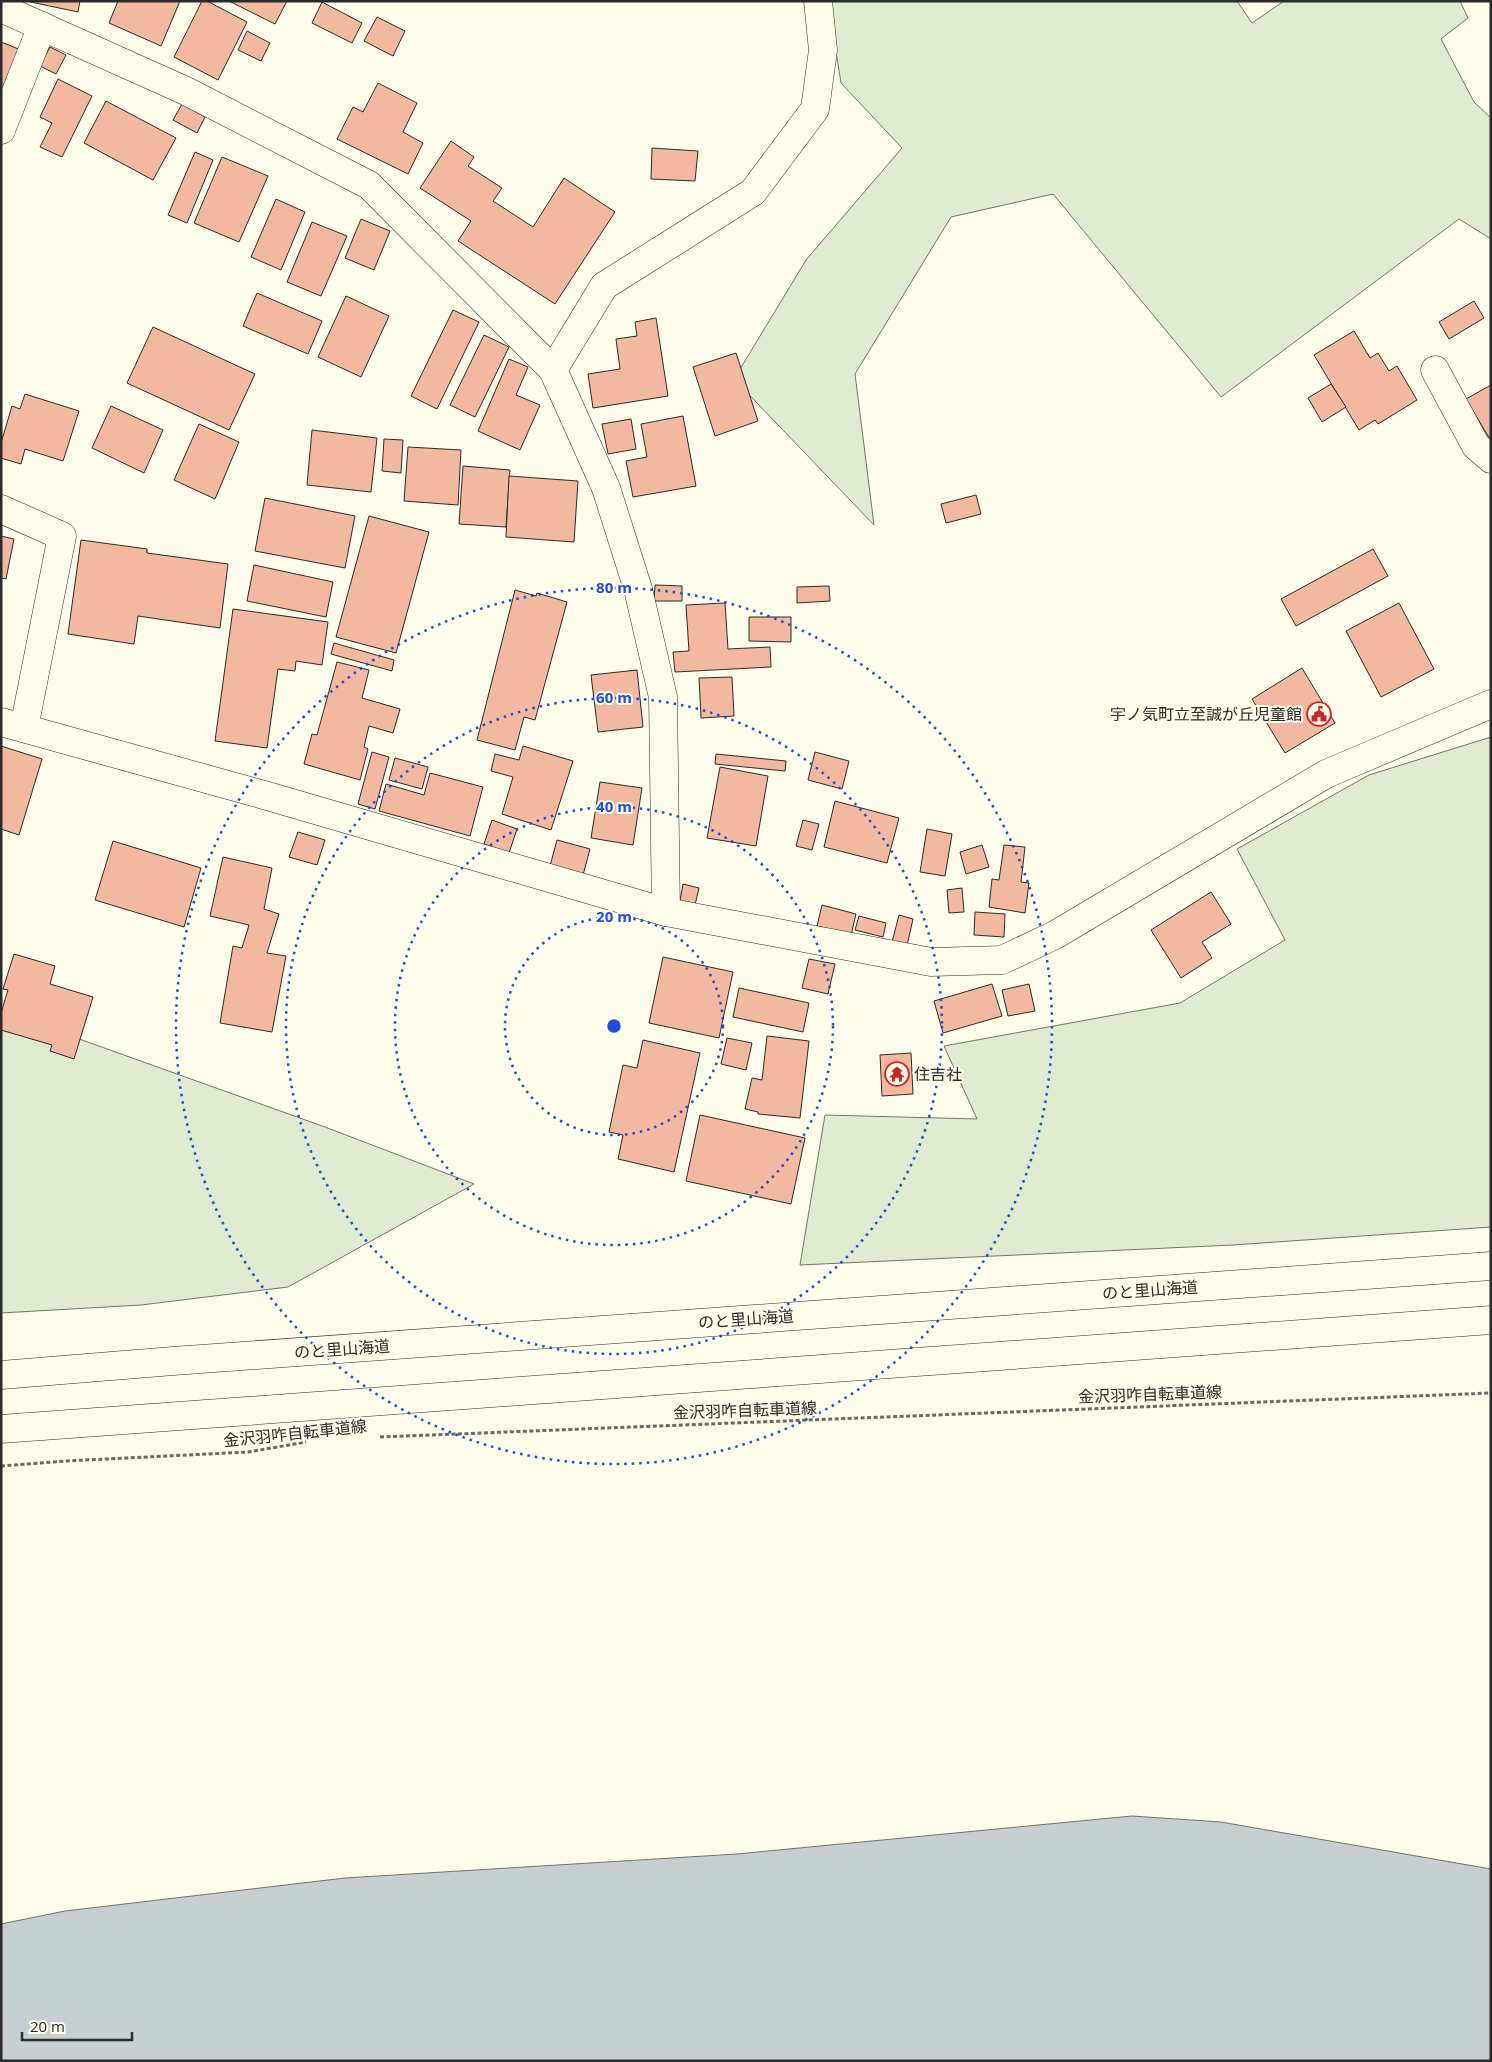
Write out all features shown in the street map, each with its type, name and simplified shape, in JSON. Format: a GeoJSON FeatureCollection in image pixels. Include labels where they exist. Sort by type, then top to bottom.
{"type":"FeatureCollection","features":[{"type":"Feature","properties":{"kind":"main road"},"geometry":{"type":"LineString","coordinates":[[553,370],[604,286],[752,192],[815,109],[824,50],[818,1]]}},
{"type":"Feature","properties":{"kind":"main road"},"geometry":{"type":"LineString","coordinates":[[1,8],[186,91],[369,185],[553,370],[606,488],[638,589],[663,697],[666,912]]}},
{"type":"Feature","properties":{"kind":"main road"},"geometry":{"type":"LineString","coordinates":[[1,130],[42,26]]}},
{"type":"Feature","properties":{"kind":"main road"},"geometry":{"type":"LineString","coordinates":[[1435,370],[1476,446],[1491,459]]}},
{"type":"Feature","properties":{"kind":"main road"},"geometry":{"type":"LineString","coordinates":[[1,509],[62,536],[13,725],[264,795],[666,912],[931,962],[1002,960],[1055,935],[1326,774],[1491,704]]}},
{"type":"Feature","properties":{"kind":"main road","name":"のと里山海道"},"geometry":{"type":"LineString","coordinates":[[1,1376],[203,1358],[1491,1266]]}},
{"type":"Feature","properties":{"kind":"main road"},"geometry":{"type":"LineString","coordinates":[[1,1429],[205,1412],[1491,1320]]}},
{"type":"Feature","properties":{"kind":"path","name":"金沢羽咋自転車道線"},"geometry":{"type":"LineString","coordinates":[[372,1437],[1491,1393]]}},
{"type":"Feature","properties":{"kind":"path","name":"金沢羽咋自転車道線"},"geometry":{"type":"LineString","coordinates":[[1,1466],[66,1460],[248,1452],[313,1441]]}},
{"type":"Feature","properties":{"kind":"green space"},"geometry":{"type":"Polygon","coordinates":[[[828,1],[1237,1],[1252,23],[1284,1],[1460,1],[1468,18],[1441,39],[1474,102],[1491,118],[1491,239],[1459,219],[1221,397],[1053,194],[951,217],[855,374],[874,525],[734,379],[806,260],[902,148],[841,83],[828,1]]]}},
{"type":"Feature","properties":{"kind":"green space"},"geometry":{"type":"Polygon","coordinates":[[[1491,737],[1491,1227],[1233,1245],[800,1265],[825,1115],[977,1119],[944,1046],[1180,1003],[1285,940],[1237,849],[1369,775],[1491,737]]]}},
{"type":"Feature","properties":{"kind":"green space"},"geometry":{"type":"Polygon","coordinates":[[[1,1011],[325,1127],[474,1184],[288,1287],[141,1305],[1,1313],[1,1011]]]}},
{"type":"Feature","properties":{"kind":"shaded area"},"geometry":{"type":"Polygon","coordinates":[[[1132,1816],[1221,1822],[1491,1869],[1491,2061],[1,2061],[1,1924],[65,1911],[345,1878],[737,1854],[1132,1816]]]}},
{"type":"Feature","properties":{"kind":"building"},"geometry":{"type":"Polygon","coordinates":[[[26,1],[80,1],[78,12],[26,1]]]}},
{"type":"Feature","properties":{"kind":"building"},"geometry":{"type":"Polygon","coordinates":[[[118,1],[180,1],[161,46],[109,23],[118,1]]]}},
{"type":"Feature","properties":{"kind":"building"},"geometry":{"type":"Polygon","coordinates":[[[202,1],[207,1],[247,22],[218,80],[174,57],[202,1]]]}},
{"type":"Feature","properties":{"kind":"building"},"geometry":{"type":"Polygon","coordinates":[[[229,1],[287,1],[275,24],[229,1]]]}},
{"type":"Feature","properties":{"kind":"building"},"geometry":{"type":"Polygon","coordinates":[[[322,2],[362,23],[352,43],[312,23],[322,2]]]}},
{"type":"Feature","properties":{"kind":"building"},"geometry":{"type":"Polygon","coordinates":[[[377,17],[405,31],[393,56],[364,41],[377,17]]]}},
{"type":"Feature","properties":{"kind":"building"},"geometry":{"type":"Polygon","coordinates":[[[247,31],[270,43],[261,61],[238,50],[247,31]]]}},
{"type":"Feature","properties":{"kind":"building"},"geometry":{"type":"Polygon","coordinates":[[[1,42],[21,50],[1,96],[1,42]]]}},
{"type":"Feature","properties":{"kind":"building"},"geometry":{"type":"Polygon","coordinates":[[[50,47],[66,55],[56,74],[40,66],[50,47]]]}},
{"type":"Feature","properties":{"kind":"building"},"geometry":{"type":"Polygon","coordinates":[[[58,79],[92,96],[62,157],[40,147],[52,123],[40,117],[58,79]]]}},
{"type":"Feature","properties":{"kind":"building"},"geometry":{"type":"Polygon","coordinates":[[[378,83],[417,103],[403,132],[423,143],[408,174],[337,139],[353,107],[363,112],[378,83]]]}},
{"type":"Feature","properties":{"kind":"building"},"geometry":{"type":"Polygon","coordinates":[[[106,101],[176,138],[153,180],[84,143],[106,101]]]}},
{"type":"Feature","properties":{"kind":"building"},"geometry":{"type":"Polygon","coordinates":[[[182,104],[205,117],[197,133],[173,120],[182,104]]]}},
{"type":"Feature","properties":{"kind":"building"},"geometry":{"type":"Polygon","coordinates":[[[451,141],[474,157],[468,166],[502,188],[493,201],[533,227],[564,178],[615,212],[555,304],[458,241],[471,221],[420,188],[451,141]]]}},
{"type":"Feature","properties":{"kind":"building"},"geometry":{"type":"Polygon","coordinates":[[[652,148],[698,151],[695,181],[651,179],[652,148]]]}},
{"type":"Feature","properties":{"kind":"building"},"geometry":{"type":"Polygon","coordinates":[[[195,152],[213,160],[187,223],[168,215],[195,152]]]}},
{"type":"Feature","properties":{"kind":"building"},"geometry":{"type":"Polygon","coordinates":[[[222,157],[268,176],[239,242],[194,223],[222,157]]]}},
{"type":"Feature","properties":{"kind":"building"},"geometry":{"type":"Polygon","coordinates":[[[276,199],[305,212],[281,270],[251,257],[276,199]]]}},
{"type":"Feature","properties":{"kind":"building"},"geometry":{"type":"Polygon","coordinates":[[[361,219],[390,231],[374,270],[345,258],[361,219]]]}},
{"type":"Feature","properties":{"kind":"building"},"geometry":{"type":"Polygon","coordinates":[[[312,222],[347,236],[321,296],[287,282],[312,222]]]}},
{"type":"Feature","properties":{"kind":"building"},"geometry":{"type":"Polygon","coordinates":[[[257,293],[322,321],[308,354],[243,326],[257,293]]]}},
{"type":"Feature","properties":{"kind":"building"},"geometry":{"type":"Polygon","coordinates":[[[346,296],[389,316],[361,377],[318,357],[346,296]]]}},
{"type":"Feature","properties":{"kind":"building"},"geometry":{"type":"Polygon","coordinates":[[[1474,301],[1484,318],[1449,339],[1439,322],[1474,301]]]}},
{"type":"Feature","properties":{"kind":"building"},"geometry":{"type":"Polygon","coordinates":[[[453,310],[479,322],[437,409],[411,396],[453,310]]]}},
{"type":"Feature","properties":{"kind":"building"},"geometry":{"type":"Polygon","coordinates":[[[656,318],[668,396],[593,408],[588,374],[620,369],[616,339],[637,336],[635,322],[656,318]]]}},
{"type":"Feature","properties":{"kind":"building"},"geometry":{"type":"Polygon","coordinates":[[[153,327],[255,374],[229,430],[127,383],[153,327]]]}},
{"type":"Feature","properties":{"kind":"building"},"geometry":{"type":"Polygon","coordinates":[[[1354,331],[1370,358],[1378,353],[1389,371],[1397,366],[1417,400],[1378,424],[1375,420],[1359,430],[1314,355],[1354,331]]]}},
{"type":"Feature","properties":{"kind":"building"},"geometry":{"type":"Polygon","coordinates":[[[484,335],[509,347],[475,417],[450,405],[484,335]]]}},
{"type":"Feature","properties":{"kind":"building"},"geometry":{"type":"Polygon","coordinates":[[[736,353],[758,421],[715,436],[693,367],[736,353]]]}},
{"type":"Feature","properties":{"kind":"building"},"geometry":{"type":"Polygon","coordinates":[[[509,359],[528,367],[516,395],[540,405],[520,450],[478,431],[509,359]]]}},
{"type":"Feature","properties":{"kind":"building"},"geometry":{"type":"Polygon","coordinates":[[[1331,384],[1346,407],[1322,422],[1308,398],[1331,384]]]}},
{"type":"Feature","properties":{"kind":"building"},"geometry":{"type":"Polygon","coordinates":[[[1491,385],[1491,441],[1466,399],[1491,385]]]}},
{"type":"Feature","properties":{"kind":"building"},"geometry":{"type":"Polygon","coordinates":[[[25,394],[79,411],[63,461],[25,449],[21,464],[1,458],[1,443],[12,406],[20,409],[25,394]]]}},
{"type":"Feature","properties":{"kind":"building"},"geometry":{"type":"Polygon","coordinates":[[[111,406],[163,430],[144,473],[92,448],[111,406]]]}},
{"type":"Feature","properties":{"kind":"building"},"geometry":{"type":"Polygon","coordinates":[[[683,416],[696,486],[633,497],[626,461],[647,457],[641,424],[683,416]]]}},
{"type":"Feature","properties":{"kind":"building"},"geometry":{"type":"Polygon","coordinates":[[[631,419],[636,449],[608,454],[602,424],[631,419]]]}},
{"type":"Feature","properties":{"kind":"building"},"geometry":{"type":"Polygon","coordinates":[[[199,424],[239,442],[215,499],[174,480],[199,424]]]}},
{"type":"Feature","properties":{"kind":"building"},"geometry":{"type":"Polygon","coordinates":[[[312,430],[377,438],[371,492],[307,485],[312,430]]]}},
{"type":"Feature","properties":{"kind":"building"},"geometry":{"type":"Polygon","coordinates":[[[384,439],[403,440],[401,473],[382,471],[384,439]]]}},
{"type":"Feature","properties":{"kind":"building"},"geometry":{"type":"Polygon","coordinates":[[[408,447],[461,450],[458,505],[404,501],[408,447]]]}},
{"type":"Feature","properties":{"kind":"building"},"geometry":{"type":"Polygon","coordinates":[[[463,466],[510,470],[506,527],[459,524],[463,466]]]}},
{"type":"Feature","properties":{"kind":"building"},"geometry":{"type":"Polygon","coordinates":[[[509,476],[578,481],[574,542],[506,537],[509,476]]]}},
{"type":"Feature","properties":{"kind":"building"},"geometry":{"type":"Polygon","coordinates":[[[976,495],[981,514],[946,523],[941,504],[976,495]]]}},
{"type":"Feature","properties":{"kind":"building"},"geometry":{"type":"Polygon","coordinates":[[[265,498],[355,516],[345,568],[255,551],[265,498]]]}},
{"type":"Feature","properties":{"kind":"building"},"geometry":{"type":"Polygon","coordinates":[[[369,516],[429,532],[396,653],[336,637],[369,516]]]}},
{"type":"Feature","properties":{"kind":"building"},"geometry":{"type":"Polygon","coordinates":[[[1,536],[14,539],[6,579],[1,578],[1,536]]]}},
{"type":"Feature","properties":{"kind":"building"},"geometry":{"type":"Polygon","coordinates":[[[81,540],[147,549],[147,553],[228,564],[220,628],[138,616],[134,644],[68,634],[81,540]]]}},
{"type":"Feature","properties":{"kind":"building"},"geometry":{"type":"Polygon","coordinates":[[[1373,549],[1388,576],[1296,626],[1281,599],[1373,549]]]}},
{"type":"Feature","properties":{"kind":"building"},"geometry":{"type":"Polygon","coordinates":[[[254,565],[333,582],[326,617],[247,601],[254,565]]]}},
{"type":"Feature","properties":{"kind":"building"},"geometry":{"type":"Polygon","coordinates":[[[655,585],[682,586],[682,601],[654,601],[655,585]]]}},
{"type":"Feature","properties":{"kind":"building"},"geometry":{"type":"Polygon","coordinates":[[[829,586],[830,601],[797,603],[797,587],[829,586]]]}},
{"type":"Feature","properties":{"kind":"building"},"geometry":{"type":"Polygon","coordinates":[[[515,590],[536,596],[537,593],[567,602],[535,720],[524,717],[515,750],[477,740],[515,590]]]}},
{"type":"Feature","properties":{"kind":"building"},"geometry":{"type":"Polygon","coordinates":[[[725,603],[728,649],[770,647],[771,667],[675,672],[673,652],[689,651],[686,605],[725,603]]]}},
{"type":"Feature","properties":{"kind":"building"},"geometry":{"type":"Polygon","coordinates":[[[1399,603],[1434,669],[1381,697],[1346,631],[1399,603]]]}},
{"type":"Feature","properties":{"kind":"building"},"geometry":{"type":"Polygon","coordinates":[[[233,609],[328,622],[322,665],[296,661],[295,671],[278,669],[267,748],[215,741],[233,609]]]}},
{"type":"Feature","properties":{"kind":"building"},"geometry":{"type":"Polygon","coordinates":[[[749,617],[791,617],[791,642],[749,641],[749,617]]]}},
{"type":"Feature","properties":{"kind":"building"},"geometry":{"type":"Polygon","coordinates":[[[334,643],[394,660],[392,671],[331,654],[334,643]]]}},
{"type":"Feature","properties":{"kind":"building"},"geometry":{"type":"Polygon","coordinates":[[[337,662],[369,670],[362,698],[400,709],[393,733],[369,726],[364,747],[368,749],[360,780],[304,764],[312,734],[317,735],[337,662]]]}},
{"type":"Feature","properties":{"kind":"building"},"geometry":{"type":"Polygon","coordinates":[[[1302,668],[1335,723],[1285,753],[1252,699],[1302,668]]]}},
{"type":"Feature","properties":{"kind":"building"},"geometry":{"type":"Polygon","coordinates":[[[637,670],[643,727],[598,732],[591,675],[637,670]]]}},
{"type":"Feature","properties":{"kind":"building"},"geometry":{"type":"Polygon","coordinates":[[[732,677],[734,716],[701,718],[699,678],[732,677]]]}},
{"type":"Feature","properties":{"kind":"building"},"geometry":{"type":"Polygon","coordinates":[[[1,746],[42,759],[19,835],[1,829],[1,746]]]}},
{"type":"Feature","properties":{"kind":"building"},"geometry":{"type":"Polygon","coordinates":[[[523,746],[573,761],[551,830],[502,814],[513,777],[491,771],[495,754],[519,760],[523,746]]]}},
{"type":"Feature","properties":{"kind":"building"},"geometry":{"type":"Polygon","coordinates":[[[372,752],[389,757],[375,809],[358,804],[372,752]]]}},
{"type":"Feature","properties":{"kind":"building"},"geometry":{"type":"Polygon","coordinates":[[[815,752],[849,761],[842,789],[808,780],[815,752]]]}},
{"type":"Feature","properties":{"kind":"building"},"geometry":{"type":"Polygon","coordinates":[[[716,754],[786,761],[785,771],[715,764],[716,754]]]}},
{"type":"Feature","properties":{"kind":"building"},"geometry":{"type":"Polygon","coordinates":[[[395,758],[428,767],[422,789],[389,780],[395,758]]]}},
{"type":"Feature","properties":{"kind":"building"},"geometry":{"type":"Polygon","coordinates":[[[720,767],[768,776],[756,846],[707,838],[720,767]]]}},
{"type":"Feature","properties":{"kind":"building"},"geometry":{"type":"Polygon","coordinates":[[[430,773],[483,787],[470,836],[379,811],[386,784],[424,795],[430,773]]]}},
{"type":"Feature","properties":{"kind":"building"},"geometry":{"type":"Polygon","coordinates":[[[600,782],[642,788],[633,845],[591,838],[600,782]]]}},
{"type":"Feature","properties":{"kind":"building"},"geometry":{"type":"Polygon","coordinates":[[[835,801],[899,818],[887,863],[824,847],[835,801]]]}},
{"type":"Feature","properties":{"kind":"building"},"geometry":{"type":"Polygon","coordinates":[[[492,820],[517,829],[509,853],[484,844],[492,820]]]}},
{"type":"Feature","properties":{"kind":"building"},"geometry":{"type":"Polygon","coordinates":[[[803,820],[819,824],[812,850],[796,846],[803,820]]]}},
{"type":"Feature","properties":{"kind":"building"},"geometry":{"type":"Polygon","coordinates":[[[927,829],[952,834],[945,876],[920,872],[927,829]]]}},
{"type":"Feature","properties":{"kind":"building"},"geometry":{"type":"Polygon","coordinates":[[[298,832],[325,840],[317,865],[289,857],[298,832]]]}},
{"type":"Feature","properties":{"kind":"building"},"geometry":{"type":"Polygon","coordinates":[[[557,840],[590,849],[583,875],[550,866],[557,840]]]}},
{"type":"Feature","properties":{"kind":"building"},"geometry":{"type":"Polygon","coordinates":[[[113,841],[201,868],[184,927],[95,900],[113,841]]]}},
{"type":"Feature","properties":{"kind":"building"},"geometry":{"type":"Polygon","coordinates":[[[982,845],[989,867],[966,874],[960,852],[982,845]]]}},
{"type":"Feature","properties":{"kind":"building"},"geometry":{"type":"Polygon","coordinates":[[[1004,845],[1025,847],[1021,882],[1029,883],[1025,913],[989,907],[992,879],[999,880],[1004,845]]]}},
{"type":"Feature","properties":{"kind":"building"},"geometry":{"type":"Polygon","coordinates":[[[223,857],[272,868],[264,909],[279,914],[267,953],[286,956],[272,1032],[220,1023],[233,946],[242,948],[249,925],[210,916],[223,857]]]}},
{"type":"Feature","properties":{"kind":"building"},"geometry":{"type":"Polygon","coordinates":[[[683,884],[699,888],[695,905],[680,901],[683,884]]]}},
{"type":"Feature","properties":{"kind":"building"},"geometry":{"type":"Polygon","coordinates":[[[962,888],[964,912],[949,913],[947,890],[962,888]]]}},
{"type":"Feature","properties":{"kind":"building"},"geometry":{"type":"Polygon","coordinates":[[[1211,892],[1231,924],[1202,942],[1212,958],[1181,978],[1151,930],[1211,892]]]}},
{"type":"Feature","properties":{"kind":"building"},"geometry":{"type":"Polygon","coordinates":[[[822,905],[856,914],[851,935],[817,926],[822,905]]]}},
{"type":"Feature","properties":{"kind":"building"},"geometry":{"type":"Polygon","coordinates":[[[975,912],[1005,914],[1004,937],[974,935],[975,912]]]}},
{"type":"Feature","properties":{"kind":"building"},"geometry":{"type":"Polygon","coordinates":[[[899,915],[913,919],[906,950],[891,946],[899,915]]]}},
{"type":"Feature","properties":{"kind":"building"},"geometry":{"type":"Polygon","coordinates":[[[859,916],[886,923],[883,937],[855,930],[859,916]]]}},
{"type":"Feature","properties":{"kind":"building"},"geometry":{"type":"Polygon","coordinates":[[[14,954],[55,966],[50,984],[93,997],[74,1059],[50,1051],[52,1045],[1,1030],[1,1013],[8,990],[3,989],[14,954]]]}},
{"type":"Feature","properties":{"kind":"building"},"geometry":{"type":"Polygon","coordinates":[[[663,957],[733,972],[719,1038],[649,1023],[663,957]]]}},
{"type":"Feature","properties":{"kind":"building"},"geometry":{"type":"Polygon","coordinates":[[[809,959],[835,964],[828,994],[802,988],[809,959]]]}},
{"type":"Feature","properties":{"kind":"building"},"geometry":{"type":"Polygon","coordinates":[[[992,984],[1002,1016],[943,1033],[934,1001],[992,984]]]}},
{"type":"Feature","properties":{"kind":"building"},"geometry":{"type":"Polygon","coordinates":[[[1029,984],[1035,1011],[1008,1016],[1002,990],[1029,984]]]}},
{"type":"Feature","properties":{"kind":"building"},"geometry":{"type":"Polygon","coordinates":[[[739,988],[809,1003],[803,1032],[733,1017],[739,988]]]}},
{"type":"Feature","properties":{"kind":"building"},"geometry":{"type":"Polygon","coordinates":[[[767,1036],[809,1041],[800,1118],[758,1114],[758,1112],[745,1109],[752,1078],[762,1080],[767,1036]]]}},
{"type":"Feature","properties":{"kind":"building"},"geometry":{"type":"Polygon","coordinates":[[[727,1038],[752,1043],[746,1070],[721,1064],[727,1038]]]}},
{"type":"Feature","properties":{"kind":"building"},"geometry":{"type":"Polygon","coordinates":[[[643,1040],[700,1053],[674,1172],[618,1159],[623,1135],[609,1132],[623,1065],[637,1068],[643,1040]]]}},
{"type":"Feature","properties":{"kind":"building","name":"住吉社"},"geometry":{"type":"Polygon","coordinates":[[[911,1053],[913,1094],[882,1096],[880,1055],[911,1053]]]}},
{"type":"Feature","properties":{"kind":"building"},"geometry":{"type":"Polygon","coordinates":[[[700,1115],[805,1138],[791,1204],[686,1181],[700,1115]]]}},
{"type":"Feature","properties":{"kind":"place","name":"宇ノ気町立至誠が丘児童館"},"geometry":{"type":"Point","coordinates":[1319,714]}},
{"type":"Feature","properties":{"kind":"place","name":"住吉社"},"geometry":{"type":"Point","coordinates":[897,1074]}}]}
